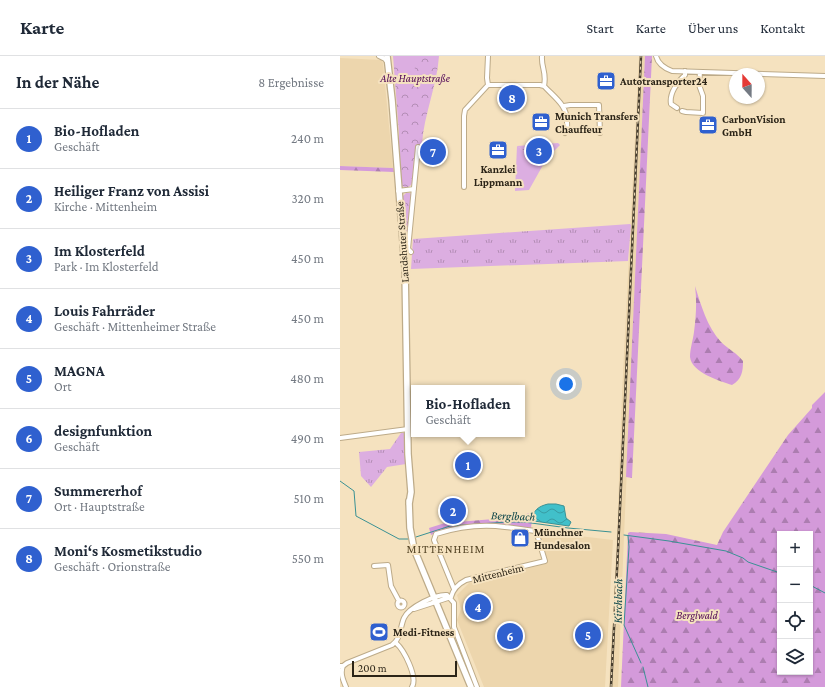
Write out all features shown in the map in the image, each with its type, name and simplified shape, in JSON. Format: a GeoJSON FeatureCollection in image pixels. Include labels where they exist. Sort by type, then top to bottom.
{"type":"FeatureCollection","features":[{"type":"Feature","properties":{"kind":"main road","name":"Landshuter Straße"},"geometry":{"type":"LineString","coordinates":[[387,56],[393,112],[405,268],[408,429]]}},
{"type":"Feature","properties":{"kind":"main road"},"geometry":{"type":"LineString","coordinates":[[408,429],[411,492],[409,504],[412,540],[434,600],[471,687]]}},
{"type":"Feature","properties":{"kind":"street"},"geometry":{"type":"LineString","coordinates":[[379,56],[388,64]]}},
{"type":"Feature","properties":{"kind":"street"},"geometry":{"type":"LineString","coordinates":[[488,56],[488,85]]}},
{"type":"Feature","properties":{"kind":"street"},"geometry":{"type":"LineString","coordinates":[[542,56],[542,64],[545,72],[544,86]]}},
{"type":"Feature","properties":{"kind":"street"},"geometry":{"type":"LineString","coordinates":[[656,56],[660,64],[666,69],[672,71],[825,76]]}},
{"type":"Feature","properties":{"kind":"street"},"geometry":{"type":"LineString","coordinates":[[677,108],[672,104],[671,97],[674,94],[674,86],[684,75],[684,71]]}},
{"type":"Feature","properties":{"kind":"street"},"geometry":{"type":"LineString","coordinates":[[682,111],[703,113],[703,96],[699,85],[700,72]]}},
{"type":"Feature","properties":{"kind":"street"},"geometry":{"type":"LineString","coordinates":[[464,187],[465,110],[488,85],[544,86],[564,106],[567,113],[568,129],[565,133]]}},
{"type":"Feature","properties":{"kind":"street"},"geometry":{"type":"LineString","coordinates":[[564,106],[599,105],[600,133]]}},
{"type":"Feature","properties":{"kind":"street"},"geometry":{"type":"LineString","coordinates":[[411,252],[408,249],[418,147]]}},
{"type":"Feature","properties":{"kind":"street"},"geometry":{"type":"LineString","coordinates":[[398,191],[414,188]]}},
{"type":"Feature","properties":{"kind":"street"},"geometry":{"type":"LineString","coordinates":[[340,438],[408,429]]}},
{"type":"Feature","properties":{"kind":"street"},"geometry":{"type":"LineString","coordinates":[[477,687],[454,626],[453,620],[455,605],[451,597],[454,589],[434,540],[436,534],[454,529],[484,526],[536,531],[545,561]]}},
{"type":"Feature","properties":{"kind":"street"},"geometry":{"type":"LineString","coordinates":[[545,561],[547,553]]}},
{"type":"Feature","properties":{"kind":"street","name":"Mittenheim"},"geometry":{"type":"LineString","coordinates":[[454,589],[466,580],[545,561]]}},
{"type":"Feature","properties":{"kind":"street"},"geometry":{"type":"LineString","coordinates":[[374,566],[388,565],[391,586],[399,601],[399,606],[402,607],[404,605],[411,610]]}},
{"type":"Feature","properties":{"kind":"street"},"geometry":{"type":"LineString","coordinates":[[346,687],[342,677],[341,666],[392,646],[396,643],[404,617],[411,610],[434,600],[451,597]]}},
{"type":"Feature","properties":{"kind":"street"},"geometry":{"type":"LineString","coordinates":[[396,643],[402,648],[414,676],[414,683],[412,687]]}},
{"type":"Feature","properties":{"kind":"shaded area"},"geometry":{"type":"Polygon","coordinates":[[[639,56],[645,56],[618,687],[609,687],[617,536],[622,394],[639,56]]]}},
{"type":"Feature","properties":{"kind":"shaded area"},"geometry":{"type":"Polygon","coordinates":[[[340,58],[381,60],[383,63],[393,168],[340,166],[340,58]]]}},
{"type":"Feature","properties":{"kind":"shaded area"},"geometry":{"type":"Polygon","coordinates":[[[537,531],[613,540],[605,687],[484,687],[457,620],[461,609],[457,595],[469,583],[545,564],[537,531]]]}},
{"type":"Feature","properties":{"kind":"green space","name":"Alte Hauptstraße"},"geometry":{"type":"Polygon","coordinates":[[[393,56],[439,56],[436,78],[425,122],[422,144],[416,148],[413,181],[407,188],[402,186],[399,181],[399,134],[393,56]]]}},
{"type":"Feature","properties":{"kind":"green space"},"geometry":{"type":"Polygon","coordinates":[[[397,56],[414,56],[415,71],[399,72],[397,56]]]}},
{"type":"Feature","properties":{"kind":"green space"},"geometry":{"type":"Polygon","coordinates":[[[645,56],[652,56],[632,478],[626,477],[645,56]]]}},
{"type":"Feature","properties":{"kind":"green space"},"geometry":{"type":"Polygon","coordinates":[[[558,143],[560,145],[543,165],[517,146],[558,143]]]}},
{"type":"Feature","properties":{"kind":"green space"},"geometry":{"type":"Polygon","coordinates":[[[517,146],[543,165],[529,190],[515,191],[517,146]]]}},
{"type":"Feature","properties":{"kind":"green space"},"geometry":{"type":"Polygon","coordinates":[[[340,166],[393,168],[394,172],[340,170],[340,166]]]}},
{"type":"Feature","properties":{"kind":"green space"},"geometry":{"type":"Polygon","coordinates":[[[406,193],[410,193],[412,196],[407,244],[405,244],[402,197],[406,193]]]}},
{"type":"Feature","properties":{"kind":"green space"},"geometry":{"type":"Polygon","coordinates":[[[630,224],[628,261],[411,269],[413,239],[630,224]]]}},
{"type":"Feature","properties":{"kind":"green space"},"geometry":{"type":"Polygon","coordinates":[[[695,286],[705,316],[712,330],[721,342],[743,361],[741,374],[738,380],[732,385],[707,376],[692,363],[690,351],[696,315],[695,286]]]}},
{"type":"Feature","properties":{"kind":"green space","name":"Berglwald"},"geometry":{"type":"Polygon","coordinates":[[[825,392],[825,687],[621,687],[628,533],[666,534],[717,545],[723,532],[788,435],[812,408],[812,405],[825,392]]]}},
{"type":"Feature","properties":{"kind":"green space"},"geometry":{"type":"Polygon","coordinates":[[[401,433],[406,433],[406,464],[387,467],[371,487],[361,476],[359,452],[390,449],[401,433]]]}},
{"type":"Feature","properties":{"kind":"green space"},"geometry":{"type":"Polygon","coordinates":[[[533,511],[531,528],[497,525],[442,530],[431,535],[429,528],[445,523],[494,519],[516,519],[533,511]]]}},
{"type":"Feature","properties":{"kind":"water"},"geometry":{"type":"Polygon","coordinates":[[[548,504],[564,506],[566,518],[571,522],[569,526],[534,521],[533,517],[536,510],[548,504]]]}},
{"type":"Feature","properties":{"kind":"waterway","name":"Berglbach"},"geometry":{"type":"LineString","coordinates":[[340,481],[354,491],[356,516],[399,539],[408,539]]}},
{"type":"Feature","properties":{"kind":"waterway","name":"Berglbach"},"geometry":{"type":"LineString","coordinates":[[416,537],[450,526],[508,522],[524,522],[611,532]]}},
{"type":"Feature","properties":{"kind":"waterway","name":"Berglbach"},"geometry":{"type":"LineString","coordinates":[[624,535],[726,551],[743,558],[748,562],[777,572]]}},
{"type":"Feature","properties":{"kind":"waterway","name":"Kirchbach"},"geometry":{"type":"LineString","coordinates":[[628,536],[629,547],[624,625],[641,663]]}},
{"type":"Feature","properties":{"kind":"waterway","name":"Berglbach"},"geometry":{"type":"LineString","coordinates":[[813,587],[825,593]]}},
{"type":"Feature","properties":{"kind":"waterway","name":"Kirchbach"},"geometry":{"type":"LineString","coordinates":[[643,667],[648,687]]}},
{"type":"Feature","properties":{"kind":"railway"},"geometry":{"type":"LineString","coordinates":[[611,687],[641,56]]}},
{"type":"Feature","properties":{"kind":"place","name":"Autotransporter24"},"geometry":{"type":"Point","coordinates":[606,81]}},
{"type":"Feature","properties":{"kind":"place","name":"Moni‘s Kosmetikstudio"},"geometry":{"type":"Point","coordinates":[512,98]}},
{"type":"Feature","properties":{"kind":"place","name":"Munich Transfers Chauffeur"},"geometry":{"type":"Point","coordinates":[541,122]}},
{"type":"Feature","properties":{"kind":"place","name":"CarbonVision GmbH"},"geometry":{"type":"Point","coordinates":[708,125]}},
{"type":"Feature","properties":{"kind":"place","name":"Kanzlei Lippmann"},"geometry":{"type":"Point","coordinates":[498,150]}},
{"type":"Feature","properties":{"kind":"place","name":"Im Klosterfeld"},"geometry":{"type":"Point","coordinates":[539,151]}},
{"type":"Feature","properties":{"kind":"place","name":"Summererhof"},"geometry":{"type":"Point","coordinates":[433,152]}},
{"type":"Feature","properties":{"kind":"place","name":"Bio-Hofladen"},"geometry":{"type":"Point","coordinates":[468,465]}},
{"type":"Feature","properties":{"kind":"place","name":"Heiliger Franz von Assisi"},"geometry":{"type":"Point","coordinates":[453,511]}},
{"type":"Feature","properties":{"kind":"place","name":"Münchner Hundesalon"},"geometry":{"type":"Point","coordinates":[520,538]}},
{"type":"Feature","properties":{"kind":"place","name":"Louis Fahrräder"},"geometry":{"type":"Point","coordinates":[478,607]}},
{"type":"Feature","properties":{"kind":"place","name":"Medi-Fitness"},"geometry":{"type":"Point","coordinates":[379,632]}},
{"type":"Feature","properties":{"kind":"place","name":"MAGNA"},"geometry":{"type":"Point","coordinates":[588,635]}},
{"type":"Feature","properties":{"kind":"place","name":"designfunktion"},"geometry":{"type":"Point","coordinates":[510,636]}},
{"type":"Feature","properties":{"kind":"district","name":"MITTENHEIM"},"geometry":{"type":"Point","coordinates":[446,549]}}]}
